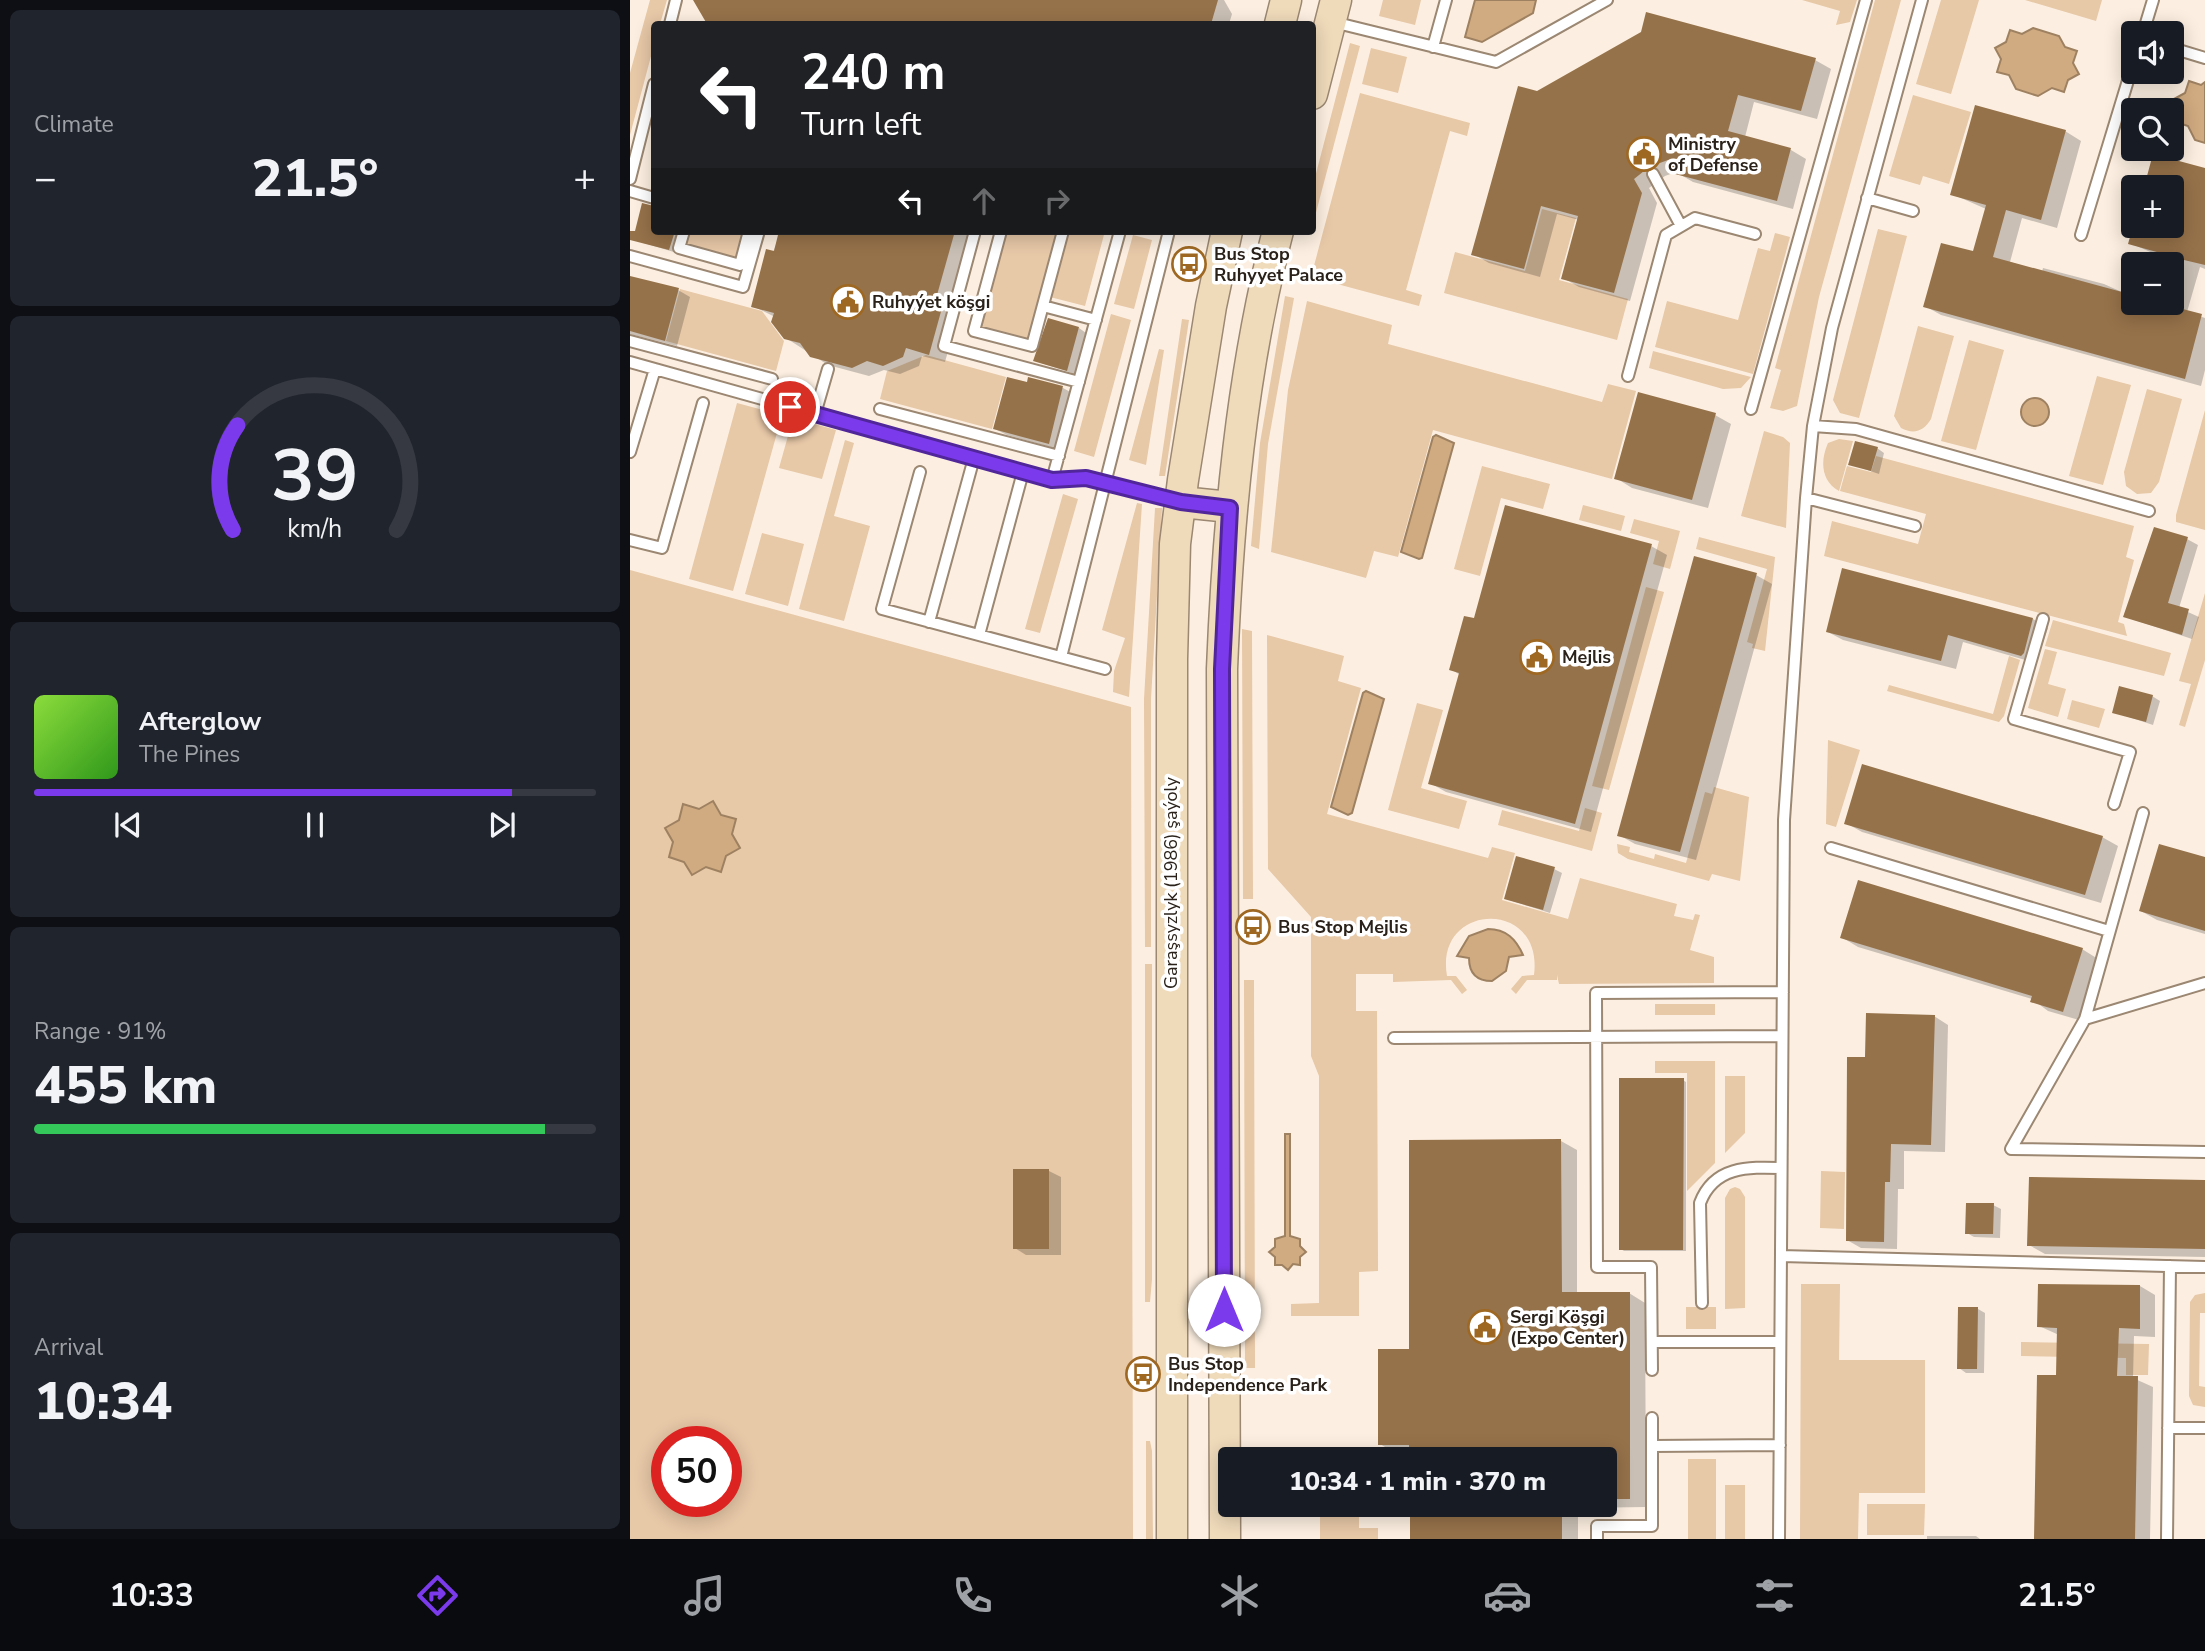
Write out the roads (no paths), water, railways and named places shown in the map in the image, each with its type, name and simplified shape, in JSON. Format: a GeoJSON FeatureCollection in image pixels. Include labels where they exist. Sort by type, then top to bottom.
{"type":"FeatureCollection","features":[{"type":"Feature","properties":{"kind":"main road"},"geometry":{"type":"LineString","coordinates":[[1281,21],[1286,0]]}},
{"type":"Feature","properties":{"kind":"main road"},"geometry":{"type":"LineString","coordinates":[[1316,74],[1326,23]]}},
{"type":"Feature","properties":{"kind":"main road"},"geometry":{"type":"LineString","coordinates":[[1225,1539],[1222,669],[1230,508],[1250,365],[1277,235]]}},
{"type":"Feature","properties":{"kind":"main road"},"geometry":{"type":"LineString","coordinates":[[1224,245],[1268,278]]}},
{"type":"Feature","properties":{"kind":"main road","name":"Garaşsyzlyk (1986) şaýoly"},"geometry":{"type":"LineString","coordinates":[[1172,1539],[1172,659],[1175,544],[1224,245]]}},
{"type":"Feature","properties":{"kind":"main road"},"geometry":{"type":"LineString","coordinates":[[1181,502],[1230,508]]}},
{"type":"Feature","properties":{"kind":"lane"},"geometry":{"type":"LineString","coordinates":[[671,21],[676,0]]}},
{"type":"Feature","properties":{"kind":"lane"},"geometry":{"type":"LineString","coordinates":[[1433,47],[1446,0]]}},
{"type":"Feature","properties":{"kind":"lane"},"geometry":{"type":"LineString","coordinates":[[1326,23],[1496,62],[1607,0]]}},
{"type":"Feature","properties":{"kind":"lane"},"geometry":{"type":"LineString","coordinates":[[1751,409],[1866,0]]}},
{"type":"Feature","properties":{"kind":"lane"},"geometry":{"type":"LineString","coordinates":[[1779,1539],[1784,820],[1806,498],[1813,426],[1832,328],[1922,0]]}},
{"type":"Feature","properties":{"kind":"lane"},"geometry":{"type":"LineString","coordinates":[[2146,21],[2152,0]]}},
{"type":"Feature","properties":{"kind":"lane"},"geometry":{"type":"LineString","coordinates":[[2184,52],[2205,58]]}},
{"type":"Feature","properties":{"kind":"lane"},"geometry":{"type":"LineString","coordinates":[[2081,235],[2127,84]]}},
{"type":"Feature","properties":{"kind":"lane"},"geometry":{"type":"LineString","coordinates":[[630,179],[651,96]]}},
{"type":"Feature","properties":{"kind":"lane"},"geometry":{"type":"LineString","coordinates":[[1653,174],[1681,226]]}},
{"type":"Feature","properties":{"kind":"lane"},"geometry":{"type":"LineString","coordinates":[[630,191],[651,197]]}},
{"type":"Feature","properties":{"kind":"lane"},"geometry":{"type":"LineString","coordinates":[[1867,198],[1913,211]]}},
{"type":"Feature","properties":{"kind":"lane"},"geometry":{"type":"LineString","coordinates":[[1629,376],[1666,235],[1695,218],[1755,234]]}},
{"type":"Feature","properties":{"kind":"lane"},"geometry":{"type":"LineString","coordinates":[[683,235],[679,248],[740,265],[748,235]]}},
{"type":"Feature","properties":{"kind":"lane"},"geometry":{"type":"LineString","coordinates":[[630,256],[743,287],[758,235]]}},
{"type":"Feature","properties":{"kind":"lane"},"geometry":{"type":"LineString","coordinates":[[974,235],[944,346],[1079,382]]}},
{"type":"Feature","properties":{"kind":"lane"},"geometry":{"type":"LineString","coordinates":[[1000,235],[974,331],[1032,346],[1062,235]]}},
{"type":"Feature","properties":{"kind":"lane"},"geometry":{"type":"LineString","coordinates":[[1052,480],[1119,235]]}},
{"type":"Feature","properties":{"kind":"lane"},"geometry":{"type":"LineString","coordinates":[[1061,657],[1168,235]]}},
{"type":"Feature","properties":{"kind":"lane"},"geometry":{"type":"LineString","coordinates":[[1043,306],[1096,320]]}},
{"type":"Feature","properties":{"kind":"lane"},"geometry":{"type":"LineString","coordinates":[[630,341],[772,379]]}},
{"type":"Feature","properties":{"kind":"lane"},"geometry":{"type":"LineString","coordinates":[[630,362],[1052,480],[1086,478],[1181,502]]}},
{"type":"Feature","properties":{"kind":"lane"},"geometry":{"type":"LineString","coordinates":[[630,452],[655,369]]}},
{"type":"Feature","properties":{"kind":"lane"},"geometry":{"type":"LineString","coordinates":[[815,414],[828,369]]}},
{"type":"Feature","properties":{"kind":"lane"},"geometry":{"type":"LineString","coordinates":[[630,540],[662,548],[703,403]]}},
{"type":"Feature","properties":{"kind":"lane"},"geometry":{"type":"LineString","coordinates":[[880,408],[1059,456]]}},
{"type":"Feature","properties":{"kind":"lane"},"geometry":{"type":"LineString","coordinates":[[1813,426],[1856,429],[2149,511]]}},
{"type":"Feature","properties":{"kind":"lane"},"geometry":{"type":"LineString","coordinates":[[929,622],[974,458]]}},
{"type":"Feature","properties":{"kind":"lane"},"geometry":{"type":"LineString","coordinates":[[920,472],[882,609],[1105,669]]}},
{"type":"Feature","properties":{"kind":"lane"},"geometry":{"type":"LineString","coordinates":[[979,635],[1023,472]]}},
{"type":"Feature","properties":{"kind":"lane"},"geometry":{"type":"LineString","coordinates":[[1806,498],[1915,526]]}},
{"type":"Feature","properties":{"kind":"lane"},"geometry":{"type":"LineString","coordinates":[[2043,619],[2014,719],[2130,752],[2115,804]]}},
{"type":"Feature","properties":{"kind":"lane"},"geometry":{"type":"LineString","coordinates":[[2143,813],[2085,1019],[2011,1149],[2205,1152]]}},
{"type":"Feature","properties":{"kind":"lane"},"geometry":{"type":"LineString","coordinates":[[1830,848],[2109,931]]}},
{"type":"Feature","properties":{"kind":"lane"},"geometry":{"type":"LineString","coordinates":[[2085,1019],[2205,983]]}},
{"type":"Feature","properties":{"kind":"lane"},"geometry":{"type":"LineString","coordinates":[[1652,1370],[1651,1267],[1597,1267],[1596,993],[1783,992]]}},
{"type":"Feature","properties":{"kind":"lane"},"geometry":{"type":"LineString","coordinates":[[1394,1038],[1782,1036]]}},
{"type":"Feature","properties":{"kind":"lane"},"geometry":{"type":"LineString","coordinates":[[1702,1303],[1700,1203],[1704,1192],[1727,1172],[1750,1167],[1781,1168]]}},
{"type":"Feature","properties":{"kind":"lane"},"geometry":{"type":"LineString","coordinates":[[1781,1256],[2205,1267]]}},
{"type":"Feature","properties":{"kind":"lane"},"geometry":{"type":"LineString","coordinates":[[2167,1539],[2170,1266]]}},
{"type":"Feature","properties":{"kind":"lane"},"geometry":{"type":"LineString","coordinates":[[1651,1342],[1780,1342]]}},
{"type":"Feature","properties":{"kind":"lane"},"geometry":{"type":"LineString","coordinates":[[1597,1539],[1597,1526],[1652,1526],[1652,1418]]}},
{"type":"Feature","properties":{"kind":"lane"},"geometry":{"type":"LineString","coordinates":[[2168,1428],[2205,1428]]}},
{"type":"Feature","properties":{"kind":"lane"},"geometry":{"type":"LineString","coordinates":[[1652,1446],[1780,1445]]}},
{"type":"Feature","properties":{"kind":"place","name":"Ministry of Defense"},"geometry":{"type":"Point","coordinates":[1644,154]}},
{"type":"Feature","properties":{"kind":"place","name":"Bus Stop Ruhyyet Palace"},"geometry":{"type":"Point","coordinates":[1189,264]}},
{"type":"Feature","properties":{"kind":"place","name":"Ruhyýet köşgi"},"geometry":{"type":"Point","coordinates":[848,302]}},
{"type":"Feature","properties":{"kind":"place","name":"Mejlis"},"geometry":{"type":"Point","coordinates":[1537,657]}},
{"type":"Feature","properties":{"kind":"place","name":"Bus Stop Mejlis"},"geometry":{"type":"Point","coordinates":[1253,927]}},
{"type":"Feature","properties":{"kind":"place","name":"Sergi Köşgi (Expo Center)"},"geometry":{"type":"Point","coordinates":[1485,1327]}},
{"type":"Feature","properties":{"kind":"place","name":"Bus Stop Independence Park"},"geometry":{"type":"Point","coordinates":[1143,1374]}}]}
